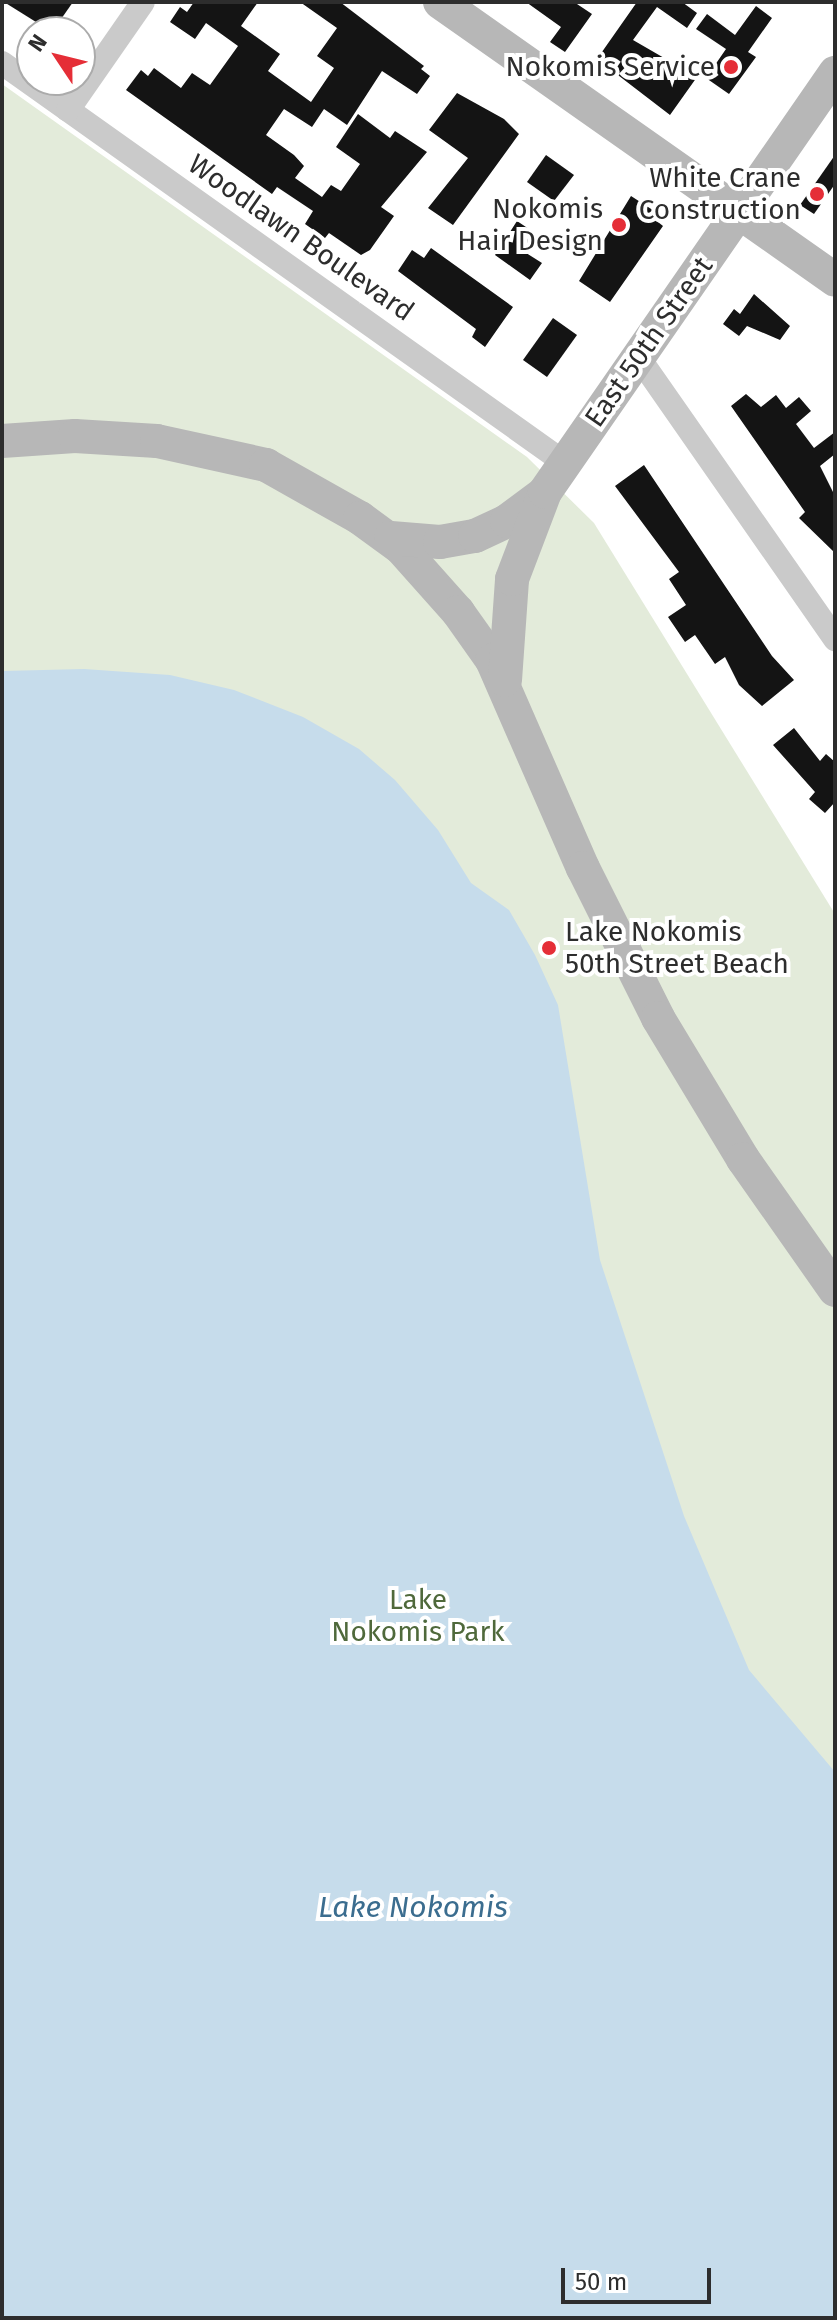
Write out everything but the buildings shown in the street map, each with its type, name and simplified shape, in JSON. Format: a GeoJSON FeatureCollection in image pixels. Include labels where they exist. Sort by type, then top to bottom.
{"type":"FeatureCollection","features":[{"type":"Feature","properties":{"kind":"street"},"geometry":{"type":"LineString","coordinates":[[68,110],[143,2]]}},
{"type":"Feature","properties":{"kind":"street"},"geometry":{"type":"LineString","coordinates":[[440,2],[737,213],[764,226],[835,280]]}},
{"type":"Feature","properties":{"kind":"street","name":"Woodlawn Boulevard"},"geometry":{"type":"LineString","coordinates":[[2,63],[565,463]]}},
{"type":"Feature","properties":{"kind":"street","name":"East 50th Street"},"geometry":{"type":"LineString","coordinates":[[505,685],[512,579],[545,492],[835,73]]}},
{"type":"Feature","properties":{"kind":"street"},"geometry":{"type":"LineString","coordinates":[[639,358],[835,639]]}},
{"type":"Feature","properties":{"kind":"street"},"geometry":{"type":"LineString","coordinates":[[2,441],[75,436],[157,441],[266,465],[391,538],[466,621],[505,685],[578,858],[652,1007],[723,1129],[835,1290]]}},
{"type":"Feature","properties":{"kind":"street","name":"East 50th Street"},"geometry":{"type":"LineString","coordinates":[[391,538],[440,542],[475,536],[507,521],[545,492]]}},
{"type":"Feature","properties":{"kind":"green space","name":"Lake Nokomis"},"geometry":{"type":"Polygon","coordinates":[[[2,84],[527,457],[594,523],[835,914],[835,2318],[2,2318],[2,84]]]}},
{"type":"Feature","properties":{"kind":"water","name":"Lake Nokomis"},"geometry":{"type":"Polygon","coordinates":[[[84,669],[170,675],[234,690],[303,717],[359,749],[395,780],[438,830],[471,883],[509,910],[535,955],[558,1005],[600,1260],[684,1516],[749,1670],[835,1772],[835,2318],[2,2318],[2,671],[84,669]]]}},
{"type":"Feature","properties":{"kind":"place","name":"Nokomis Service"},"geometry":{"type":"Point","coordinates":[731,67]}},
{"type":"Feature","properties":{"kind":"place","name":"White Crane Construction"},"geometry":{"type":"Point","coordinates":[817,194]}},
{"type":"Feature","properties":{"kind":"place","name":"Nokomis Hair Design"},"geometry":{"type":"Point","coordinates":[619,225]}},
{"type":"Feature","properties":{"kind":"place","name":"Lake Nokomis 50th Street Beach"},"geometry":{"type":"Point","coordinates":[549,948]}},
{"type":"Feature","properties":{"kind":"park label","name":"Lake Nokomis Park"},"geometry":{"type":"Point","coordinates":[418,1616]}}]}
